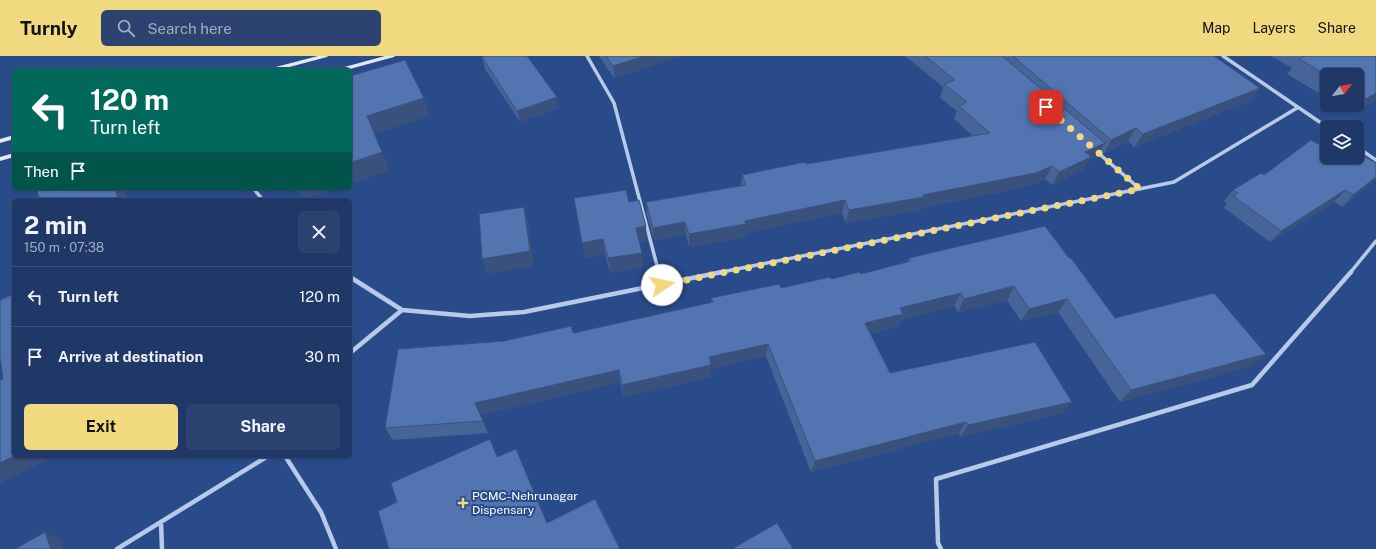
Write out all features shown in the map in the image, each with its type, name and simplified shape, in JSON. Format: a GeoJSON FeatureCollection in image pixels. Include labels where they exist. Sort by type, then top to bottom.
{"type":"FeatureCollection","features":[{"type":"Feature","properties":{"kind":"street"},"geometry":{"type":"LineString","coordinates":[[278,68],[325,56]]}},
{"type":"Feature","properties":{"kind":"street"},"geometry":{"type":"LineString","coordinates":[[347,68],[392,56]]}},
{"type":"Feature","properties":{"kind":"street"},"geometry":{"type":"LineString","coordinates":[[587,56],[614,103],[662,285]]}},
{"type":"Feature","properties":{"kind":"street"},"geometry":{"type":"LineString","coordinates":[[1223,56],[1320,123]]}},
{"type":"Feature","properties":{"kind":"street"},"geometry":{"type":"LineString","coordinates":[[352,278],[402,310],[470,316],[524,312],[1174,182],[1297,108]]}},
{"type":"Feature","properties":{"kind":"street"},"geometry":{"type":"LineString","coordinates":[[0,141],[12,138]]}},
{"type":"Feature","properties":{"kind":"street"},"geometry":{"type":"LineString","coordinates":[[1093,148],[1140,189]]}},
{"type":"Feature","properties":{"kind":"street"},"geometry":{"type":"LineString","coordinates":[[1364,152],[1376,160]]}},
{"type":"Feature","properties":{"kind":"street"},"geometry":{"type":"LineString","coordinates":[[0,159],[12,156]]}},
{"type":"Feature","properties":{"kind":"street"},"geometry":{"type":"LineString","coordinates":[[255,190],[261,198]]}},
{"type":"Feature","properties":{"kind":"street"},"geometry":{"type":"LineString","coordinates":[[941,549],[938,543],[936,479],[1252,385],[1339,287],[1376,241]]}},
{"type":"Feature","properties":{"kind":"street"},"geometry":{"type":"LineString","coordinates":[[352,351],[402,310]]}},
{"type":"Feature","properties":{"kind":"street"},"geometry":{"type":"LineString","coordinates":[[117,549],[265,458]]}},
{"type":"Feature","properties":{"kind":"street"},"geometry":{"type":"LineString","coordinates":[[286,458],[310,494],[333,538],[336,549]]}},
{"type":"Feature","properties":{"kind":"street"},"geometry":{"type":"LineString","coordinates":[[161,522],[162,549]]}},
{"type":"Feature","properties":{"kind":"building"},"geometry":{"type":"Polygon","coordinates":[[[527,56],[557,97],[517,111],[482,57],[527,56]]]}},
{"type":"Feature","properties":{"kind":"building"},"geometry":{"type":"Polygon","coordinates":[[[606,56],[645,56],[613,66],[606,56]]]}},
{"type":"Feature","properties":{"kind":"building"},"geometry":{"type":"Polygon","coordinates":[[[925,56],[1002,56],[1105,143],[1085,152],[1091,157],[1059,172],[1052,166],[1036,173],[923,195],[924,197],[849,210],[845,200],[745,221],[746,224],[689,234],[685,222],[653,228],[646,202],[746,185],[742,175],[805,162],[806,164],[990,133],[959,106],[967,102],[944,84],[955,80],[925,56]]]}},
{"type":"Feature","properties":{"kind":"building"},"geometry":{"type":"Polygon","coordinates":[[[1013,56],[1214,56],[1260,88],[1143,134],[1136,128],[1111,140],[1013,56]]]}},
{"type":"Feature","properties":{"kind":"building"},"geometry":{"type":"Polygon","coordinates":[[[1305,56],[1376,56],[1376,93],[1366,99],[1364,98],[1364,68],[1320,68],[1320,71],[1299,59],[1305,56]]]}},
{"type":"Feature","properties":{"kind":"building"},"geometry":{"type":"Polygon","coordinates":[[[405,60],[424,98],[367,116],[382,152],[352,162],[352,75],[405,60]]]}},
{"type":"Feature","properties":{"kind":"building"},"geometry":{"type":"Polygon","coordinates":[[[1311,140],[1318,144],[1320,142],[1320,164],[1364,164],[1364,156],[1376,163],[1376,177],[1353,195],[1345,190],[1281,231],[1233,196],[1238,193],[1233,190],[1261,173],[1264,175],[1311,140]]]}},
{"type":"Feature","properties":{"kind":"building"},"geometry":{"type":"Polygon","coordinates":[[[37,190],[116,190],[118,198],[39,198],[37,190]]]}},
{"type":"Feature","properties":{"kind":"building"},"geometry":{"type":"Polygon","coordinates":[[[626,190],[629,202],[639,200],[646,226],[636,228],[642,253],[608,258],[603,239],[582,243],[574,198],[626,190]]]}},
{"type":"Feature","properties":{"kind":"building"},"geometry":{"type":"Polygon","coordinates":[[[524,207],[530,251],[482,259],[479,214],[524,207]]]}},
{"type":"Feature","properties":{"kind":"building"},"geometry":{"type":"Polygon","coordinates":[[[1045,226],[1069,258],[1071,258],[1115,318],[1214,293],[1266,354],[1131,390],[1067,299],[1029,309],[1014,286],[964,299],[961,293],[900,308],[903,314],[865,323],[890,373],[1035,342],[1072,402],[968,425],[966,422],[815,461],[768,344],[709,357],[711,365],[622,385],[619,370],[475,403],[483,421],[385,428],[398,349],[504,341],[571,326],[573,333],[713,302],[711,298],[779,284],[781,288],[830,277],[831,279],[860,272],[861,274],[911,261],[909,258],[1045,226]]]}},
{"type":"Feature","properties":{"kind":"building"},"geometry":{"type":"Polygon","coordinates":[[[12,295],[12,457],[0,463],[0,380],[3,379],[0,357],[0,300],[12,295]]]}},
{"type":"Feature","properties":{"kind":"building"},"geometry":{"type":"Polygon","coordinates":[[[490,439],[497,457],[516,449],[547,523],[595,499],[620,549],[389,549],[378,511],[397,502],[391,483],[490,439]]]}},
{"type":"Feature","properties":{"kind":"building"},"geometry":{"type":"Polygon","coordinates":[[[777,523],[793,549],[734,549],[734,548],[777,523]]]}},
{"type":"Feature","properties":{"kind":"building"},"geometry":{"type":"Polygon","coordinates":[[[45,532],[51,549],[15,549],[45,532]]]}},
{"type":"Feature","properties":{"kind":"place","name":"PCMC-Nehrunagar Dispensary"},"geometry":{"type":"Point","coordinates":[463,503]}},
{"type":"Feature","properties":{"kind":"route"},"geometry":{"type":"LineString","coordinates":[[662,285],[1140,189],[1046,107]]}}]}
